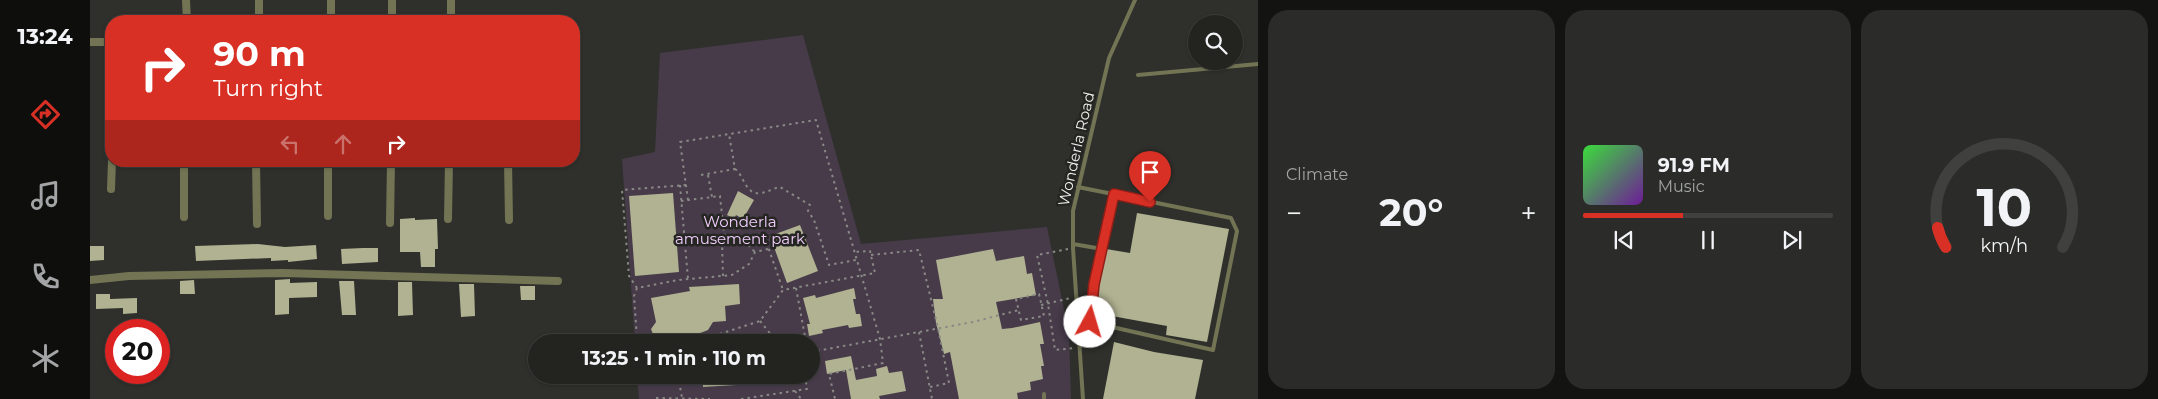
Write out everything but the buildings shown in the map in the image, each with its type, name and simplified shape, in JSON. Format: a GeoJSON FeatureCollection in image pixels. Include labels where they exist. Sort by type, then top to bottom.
{"type":"FeatureCollection","features":[{"type":"Feature","properties":{"kind":"street"},"geometry":{"type":"LineString","coordinates":[[186,0],[187,15]]}},
{"type":"Feature","properties":{"kind":"street"},"geometry":{"type":"LineString","coordinates":[[259,0],[259,15]]}},
{"type":"Feature","properties":{"kind":"street"},"geometry":{"type":"LineString","coordinates":[[331,0],[331,15]]}},
{"type":"Feature","properties":{"kind":"street"},"geometry":{"type":"LineString","coordinates":[[392,0],[392,15]]}},
{"type":"Feature","properties":{"kind":"street"},"geometry":{"type":"LineString","coordinates":[[451,0],[451,15]]}},
{"type":"Feature","properties":{"kind":"street"},"geometry":{"type":"LineString","coordinates":[[90,42],[105,42]]}},
{"type":"Feature","properties":{"kind":"street"},"geometry":{"type":"LineString","coordinates":[[111,189],[112,167]]}},
{"type":"Feature","properties":{"kind":"street"},"geometry":{"type":"LineString","coordinates":[[184,167],[184,218]]}},
{"type":"Feature","properties":{"kind":"street"},"geometry":{"type":"LineString","coordinates":[[256,167],[257,224]]}},
{"type":"Feature","properties":{"kind":"street"},"geometry":{"type":"LineString","coordinates":[[328,167],[328,216]]}},
{"type":"Feature","properties":{"kind":"street"},"geometry":{"type":"LineString","coordinates":[[390,223],[391,167]]}},
{"type":"Feature","properties":{"kind":"street"},"geometry":{"type":"LineString","coordinates":[[448,219],[450,167]]}},
{"type":"Feature","properties":{"kind":"street"},"geometry":{"type":"LineString","coordinates":[[508,167],[509,220]]}},
{"type":"Feature","properties":{"kind":"street"},"geometry":{"type":"LineString","coordinates":[[90,280],[129,276],[283,274],[558,281]]}},
{"type":"Feature","properties":{"kind":"lane","name":"Wonderla Road"},"geometry":{"type":"LineString","coordinates":[[1083,399],[1072,246],[1072,211],[1109,58],[1135,0]]}},
{"type":"Feature","properties":{"kind":"lane"},"geometry":{"type":"LineString","coordinates":[[1138,75],[1258,64]]}},
{"type":"Feature","properties":{"kind":"lane"},"geometry":{"type":"LineString","coordinates":[[1077,319],[1213,350],[1237,231],[1231,218],[1078,187]]}},
{"type":"Feature","properties":{"kind":"lane"},"geometry":{"type":"LineString","coordinates":[[1090,322],[1094,284],[1114,194]]}},
{"type":"Feature","properties":{"kind":"lane"},"geometry":{"type":"LineString","coordinates":[[1072,246],[1102,249]]}},
{"type":"Feature","properties":{"kind":"lane"},"geometry":{"type":"LineString","coordinates":[[1044,394],[1044,399]]}},
{"type":"Feature","properties":{"kind":"path"},"geometry":{"type":"LineString","coordinates":[[688,200],[680,142],[816,120],[880,339],[884,363],[830,374],[835,399]]}},
{"type":"Feature","properties":{"kind":"path"},"geometry":{"type":"LineString","coordinates":[[729,134],[735,170],[741,175],[744,183],[754,192],[762,193],[780,187],[810,205],[808,211],[814,220],[829,265],[856,260]]}},
{"type":"Feature","properties":{"kind":"path"},"geometry":{"type":"LineString","coordinates":[[701,175],[735,170]]}},
{"type":"Feature","properties":{"kind":"path"},"geometry":{"type":"LineString","coordinates":[[708,174],[712,197]]}},
{"type":"Feature","properties":{"kind":"path"},"geometry":{"type":"LineString","coordinates":[[637,288],[630,276],[622,190],[687,184]]}},
{"type":"Feature","properties":{"kind":"path"},"geometry":{"type":"LineString","coordinates":[[680,185],[688,279]]}},
{"type":"Feature","properties":{"kind":"path"},"geometry":{"type":"LineString","coordinates":[[681,201],[720,196],[724,234],[722,242],[723,276]]}},
{"type":"Feature","properties":{"kind":"path"},"geometry":{"type":"LineString","coordinates":[[724,234],[748,245],[754,252]]}},
{"type":"Feature","properties":{"kind":"path"},"geometry":{"type":"LineString","coordinates":[[748,245],[766,241],[783,290]]}},
{"type":"Feature","properties":{"kind":"path"},"geometry":{"type":"LineString","coordinates":[[1072,246],[1037,255],[1048,304],[1055,350],[1079,347]]}},
{"type":"Feature","properties":{"kind":"path"},"geometry":{"type":"LineString","coordinates":[[754,252],[768,249]]}},
{"type":"Feature","properties":{"kind":"path"},"geometry":{"type":"LineString","coordinates":[[720,334],[760,321],[783,290],[875,273],[870,250],[854,252]]}},
{"type":"Feature","properties":{"kind":"path"},"geometry":{"type":"LineString","coordinates":[[871,255],[919,250],[949,383],[930,387]]}},
{"type":"Feature","properties":{"kind":"path"},"geometry":{"type":"LineString","coordinates":[[637,288],[688,279],[732,275],[749,264],[754,252]]}},
{"type":"Feature","properties":{"kind":"path"},"geometry":{"type":"LineString","coordinates":[[796,287],[805,334]]}},
{"type":"Feature","properties":{"kind":"path"},"geometry":{"type":"LineString","coordinates":[[637,288],[634,296],[637,334]]}},
{"type":"Feature","properties":{"kind":"path"},"geometry":{"type":"LineString","coordinates":[[1039,294],[1042,305],[1044,316],[1021,320],[1016,298],[1039,294]]}},
{"type":"Feature","properties":{"kind":"path"},"geometry":{"type":"LineString","coordinates":[[1042,305],[1076,297]]}},
{"type":"Feature","properties":{"kind":"path"},"geometry":{"type":"LineString","coordinates":[[820,350],[919,332],[1019,310]]}},
{"type":"Feature","properties":{"kind":"path"},"geometry":{"type":"LineString","coordinates":[[760,321],[771,334]]}},
{"type":"Feature","properties":{"kind":"path"},"geometry":{"type":"LineString","coordinates":[[919,332],[932,399]]}},
{"type":"Feature","properties":{"kind":"path"},"geometry":{"type":"LineString","coordinates":[[680,384],[682,398]]}},
{"type":"Feature","properties":{"kind":"path"},"geometry":{"type":"LineString","coordinates":[[740,399],[807,389],[806,384]]}},
{"type":"Feature","properties":{"kind":"path"},"geometry":{"type":"LineString","coordinates":[[795,391],[801,399]]}},
{"type":"Feature","properties":{"kind":"path"},"geometry":{"type":"LineString","coordinates":[[656,398],[710,399]]}},
{"type":"Feature","properties":{"kind":"green space","name":"Wonderla amusement park"},"geometry":{"type":"Polygon","coordinates":[[[803,35],[861,244],[1047,227],[1069,334],[1071,399],[639,399],[638,384],[820,384],[820,334],[634,334],[622,159],[655,152],[660,53],[803,35]]]}},
{"type":"Feature","properties":{"kind":"route"},"geometry":{"type":"LineString","coordinates":[[1090,322],[1094,284],[1114,194],[1150,202]]}}]}
